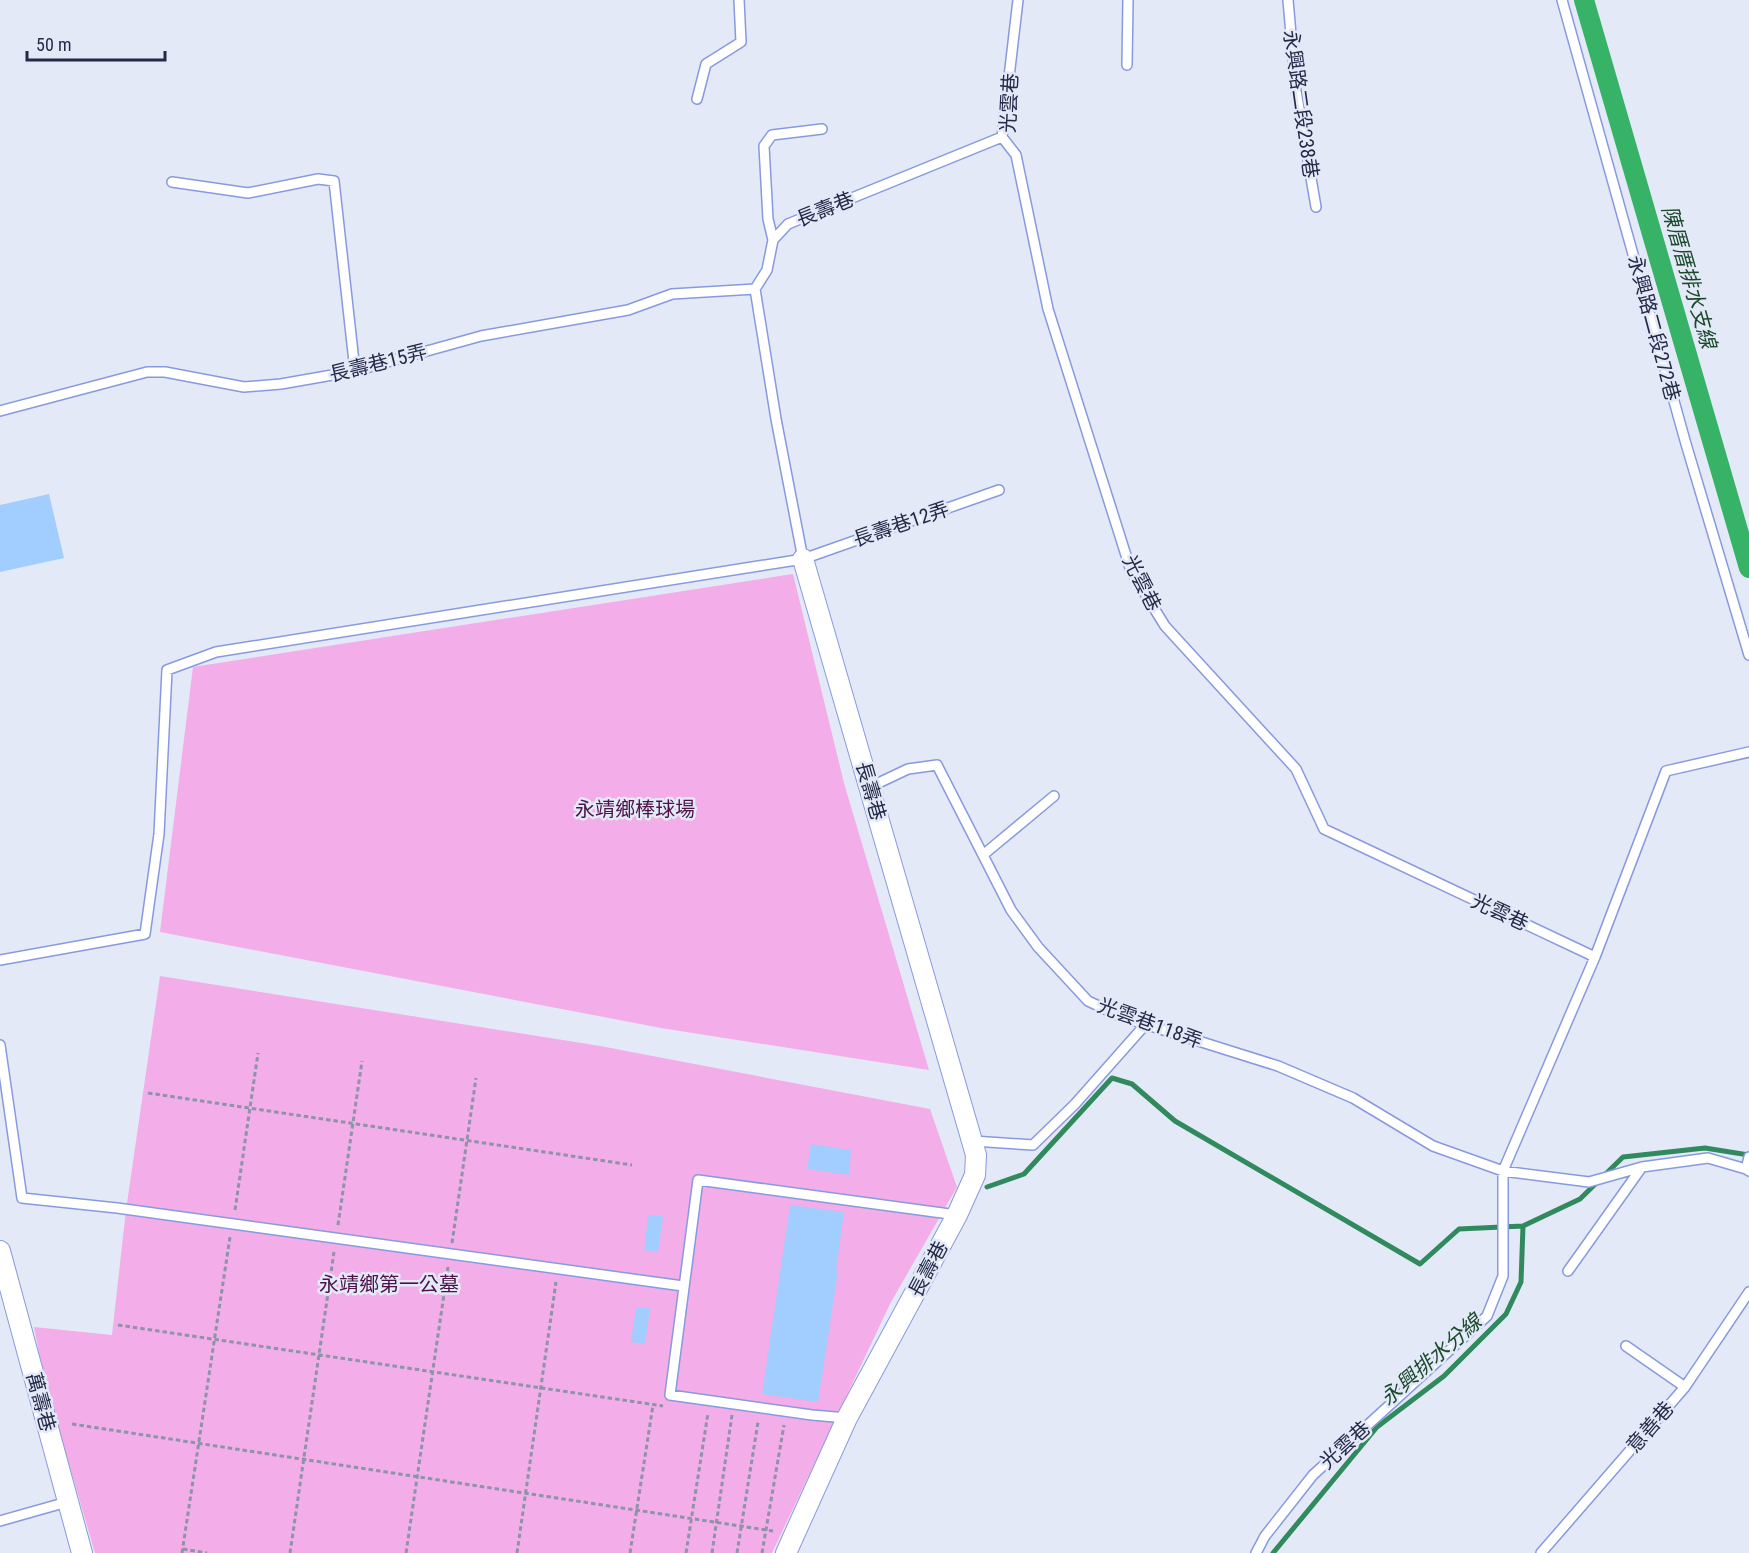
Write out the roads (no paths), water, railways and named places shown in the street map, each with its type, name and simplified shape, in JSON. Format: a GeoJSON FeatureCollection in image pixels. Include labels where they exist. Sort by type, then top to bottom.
{"type":"FeatureCollection","features":[{"type":"Feature","properties":{"kind":"street","name":"長壽巷"},"geometry":{"type":"LineString","coordinates":[[786,1553],[847,1418],[957,1215],[975,1175],[976,1155],[803,559]]}},
{"type":"Feature","properties":{"kind":"street","name":"萬壽巷"},"geometry":{"type":"LineString","coordinates":[[0,1251],[82,1553]]}},
{"type":"Feature","properties":{"kind":"lane"},"geometry":{"type":"LineString","coordinates":[[697,99],[706,64],[741,42],[740,0]]}},
{"type":"Feature","properties":{"kind":"lane","name":"光雲巷"},"geometry":{"type":"LineString","coordinates":[[1018,0],[1002,137],[1016,155],[1047,309],[1131,571],[1165,626],[1296,769],[1324,829],[1595,957]]}},
{"type":"Feature","properties":{"kind":"lane"},"geometry":{"type":"LineString","coordinates":[[1127,65],[1128,0]]}},
{"type":"Feature","properties":{"kind":"lane","name":"永興路二段238巷"},"geometry":{"type":"LineString","coordinates":[[1288,0],[1296,91],[1316,207]]}},
{"type":"Feature","properties":{"kind":"lane","name":"永興路二段272巷"},"geometry":{"type":"LineString","coordinates":[[1562,0],[1686,444],[1749,655]]}},
{"type":"Feature","properties":{"kind":"lane"},"geometry":{"type":"LineString","coordinates":[[755,289],[767,270],[773,240],[768,219],[764,146],[772,135],[822,129]]}},
{"type":"Feature","properties":{"kind":"lane","name":"長壽巷"},"geometry":{"type":"LineString","coordinates":[[773,240],[788,224],[1002,137]]}},
{"type":"Feature","properties":{"kind":"lane"},"geometry":{"type":"LineString","coordinates":[[172,182],[248,193],[318,180],[334,181],[355,371]]}},
{"type":"Feature","properties":{"kind":"lane","name":"長壽巷"},"geometry":{"type":"LineString","coordinates":[[755,289],[776,419],[803,559]]}},
{"type":"Feature","properties":{"kind":"lane","name":"長壽巷15弄"},"geometry":{"type":"LineString","coordinates":[[0,411],[147,372],[165,372],[244,387],[280,384],[355,371],[480,336],[628,310],[672,294],[755,289]]}},
{"type":"Feature","properties":{"kind":"lane","name":"長壽巷12弄"},"geometry":{"type":"LineString","coordinates":[[0,960],[146,934],[159,834],[167,670],[216,652],[803,559],[999,490]]}},
{"type":"Feature","properties":{"kind":"lane","name":"光雲巷"},"geometry":{"type":"LineString","coordinates":[[1256,1553],[1265,1536],[1313,1475],[1487,1316],[1503,1276],[1503,1171],[1595,957],[1666,771],[1749,752]]}},
{"type":"Feature","properties":{"kind":"lane","name":"光雲巷118弄"},"geometry":{"type":"LineString","coordinates":[[870,787],[908,769],[937,765],[1011,910],[1038,947],[1088,1001],[1122,1017],[1278,1066],[1353,1098],[1433,1146],[1503,1171]]}},
{"type":"Feature","properties":{"kind":"lane"},"geometry":{"type":"LineString","coordinates":[[983,855],[1054,796]]}},
{"type":"Feature","properties":{"kind":"lane"},"geometry":{"type":"LineString","coordinates":[[972,1141],[1033,1145],[1076,1104],[1146,1024]]}},
{"type":"Feature","properties":{"kind":"lane"},"geometry":{"type":"LineString","coordinates":[[0,1045],[22,1198],[232,1224],[683,1286]]}},
{"type":"Feature","properties":{"kind":"lane"},"geometry":{"type":"LineString","coordinates":[[1503,1171],[1589,1182],[1642,1167],[1708,1158],[1748,1170],[1749,1157]]}},
{"type":"Feature","properties":{"kind":"lane"},"geometry":{"type":"LineString","coordinates":[[1568,1271],[1642,1167]]}},
{"type":"Feature","properties":{"kind":"lane"},"geometry":{"type":"LineString","coordinates":[[847,1418],[786,1412],[670,1395],[698,1180],[957,1215]]}},
{"type":"Feature","properties":{"kind":"lane","name":"意善巷"},"geometry":{"type":"LineString","coordinates":[[1541,1553],[1685,1387],[1749,1292]]}},
{"type":"Feature","properties":{"kind":"lane"},"geometry":{"type":"LineString","coordinates":[[1626,1346],[1685,1387]]}},
{"type":"Feature","properties":{"kind":"lane"},"geometry":{"type":"LineString","coordinates":[[0,1521],[67,1502]]}},
{"type":"Feature","properties":{"kind":"waterway","name":"陳厝厝排水支線"},"geometry":{"type":"LineString","coordinates":[[1584,0],[1749,568]]}},
{"type":"Feature","properties":{"kind":"waterway"},"geometry":{"type":"LineString","coordinates":[[987,1187],[1024,1174],[1112,1078],[1132,1084],[1175,1121],[1420,1264],[1459,1229],[1523,1226]]}},
{"type":"Feature","properties":{"kind":"waterway","name":"永興排水分線"},"geometry":{"type":"LineString","coordinates":[[1273,1553],[1377,1427],[1444,1376],[1506,1314],[1521,1282],[1523,1226],[1580,1199],[1623,1157],[1705,1148],[1749,1155]]}},
{"type":"Feature","properties":{"kind":"park label","name":"永靖鄉棒球場"},"geometry":{"type":"Point","coordinates":[635,809]}},
{"type":"Feature","properties":{"kind":"park label","name":"永靖鄉第一公墓"},"geometry":{"type":"Point","coordinates":[389,1284]}}]}
